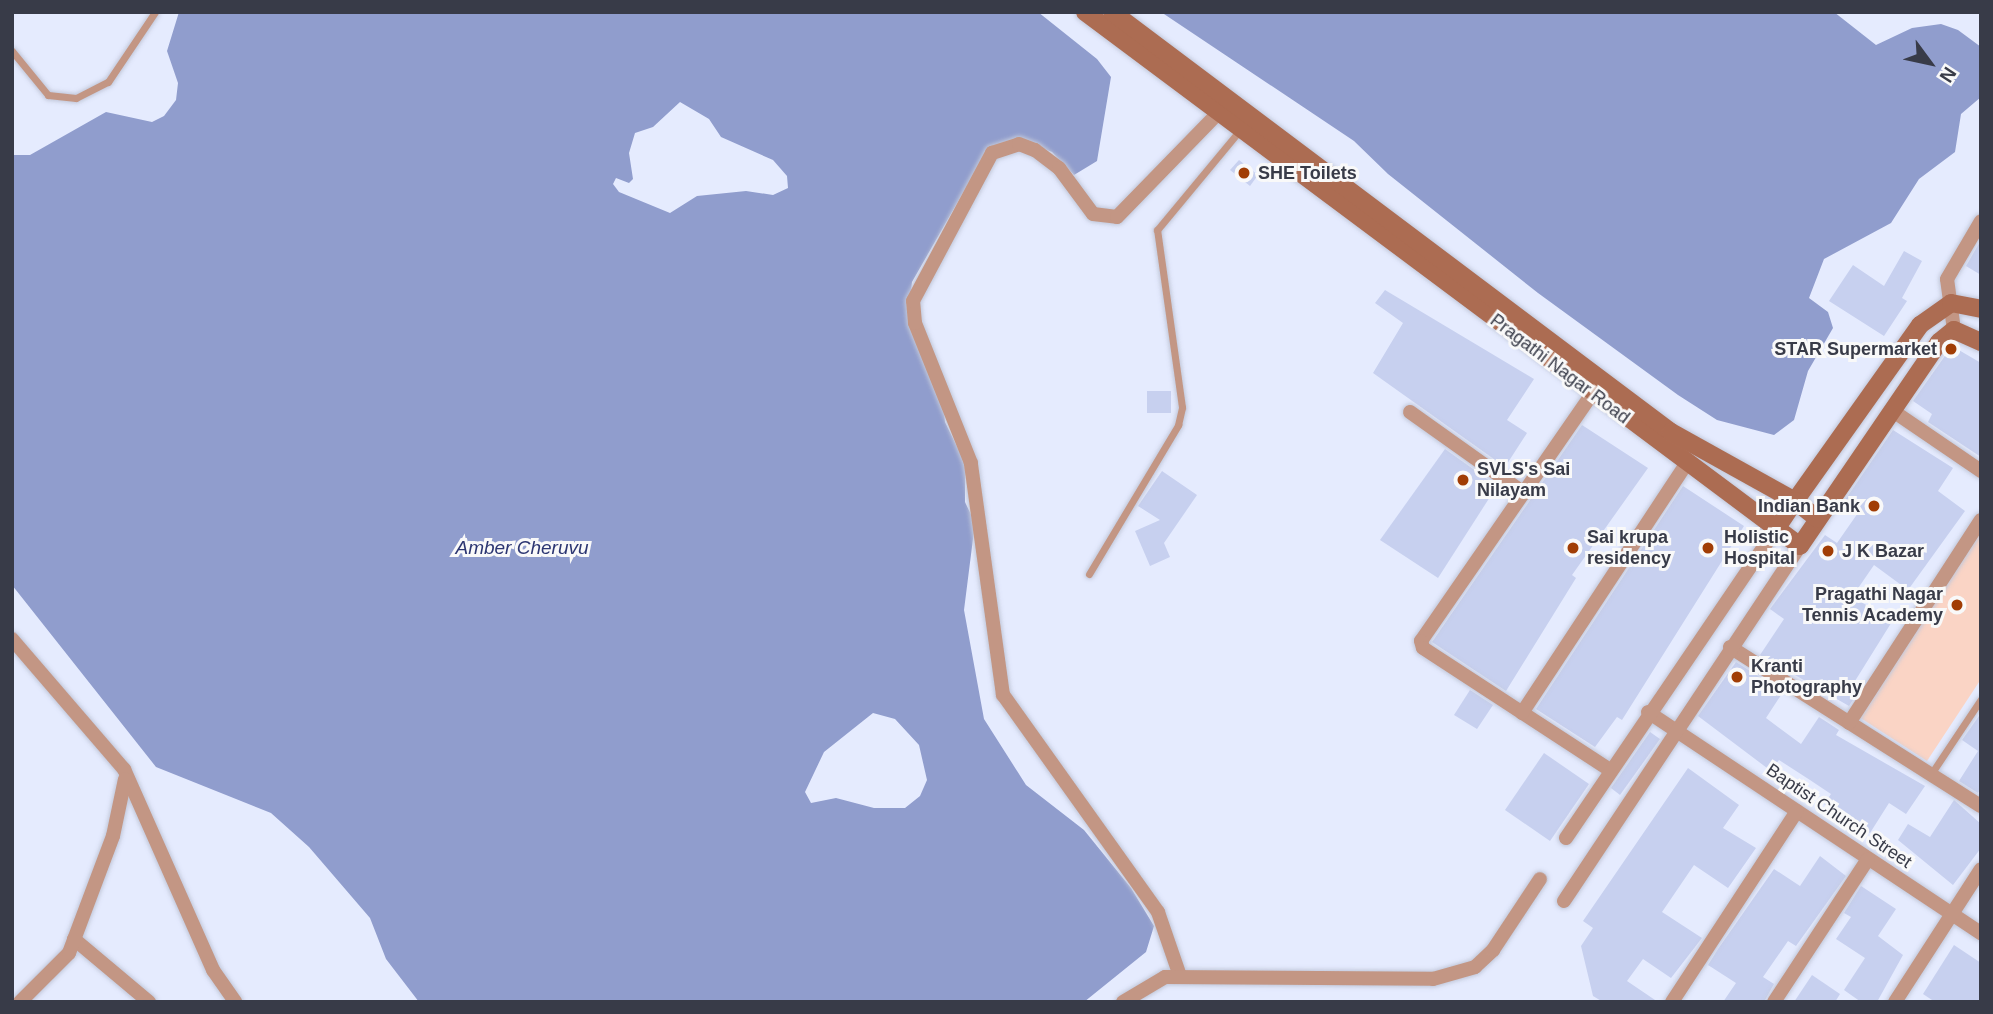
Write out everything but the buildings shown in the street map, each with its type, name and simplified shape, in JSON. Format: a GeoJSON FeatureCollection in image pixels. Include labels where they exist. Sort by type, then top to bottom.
{"type":"FeatureCollection","features":[{"type":"Feature","properties":{"kind":"main road","name":"Pragathi Nagar Road"},"geometry":{"type":"LineString","coordinates":[[1085,12],[1592,394],[1800,546]]}},
{"type":"Feature","properties":{"kind":"main road","name":"Pragathi Nagar Road"},"geometry":{"type":"LineString","coordinates":[[1112,12],[1671,432],[1795,501],[1818,519]]}},
{"type":"Feature","properties":{"kind":"main road"},"geometry":{"type":"LineString","coordinates":[[1776,529],[1920,325],[1951,303],[1981,309]]}},
{"type":"Feature","properties":{"kind":"main road"},"geometry":{"type":"LineString","coordinates":[[1800,546],[1940,342],[1954,330],[1981,342]]}},
{"type":"Feature","properties":{"kind":"street"},"geometry":{"type":"LineString","coordinates":[[1180,976],[1158,912],[1003,695],[971,463],[915,323],[913,301],[992,153],[1019,144],[1035,150],[1059,167],[1093,214],[1117,217],[1219,112]]}},
{"type":"Feature","properties":{"kind":"street"},"geometry":{"type":"LineString","coordinates":[[1954,330],[1951,266],[1981,221]]}},
{"type":"Feature","properties":{"kind":"street"},"geometry":{"type":"LineString","coordinates":[[1592,394],[1421,641],[1423,648],[1610,770]]}},
{"type":"Feature","properties":{"kind":"street"},"geometry":{"type":"LineString","coordinates":[[1893,411],[1981,471]]}},
{"type":"Feature","properties":{"kind":"street"},"geometry":{"type":"LineString","coordinates":[[1410,412],[1524,493]]}},
{"type":"Feature","properties":{"kind":"street"},"geometry":{"type":"LineString","coordinates":[[1521,713],[1687,463]]}},
{"type":"Feature","properties":{"kind":"street"},"geometry":{"type":"LineString","coordinates":[[1849,723],[1981,520]]}},
{"type":"Feature","properties":{"kind":"street"},"geometry":{"type":"LineString","coordinates":[[1566,838],[1648,712],[1776,529]]}},
{"type":"Feature","properties":{"kind":"street"},"geometry":{"type":"LineString","coordinates":[[1563,901],[1730,647],[1800,546]]}},
{"type":"Feature","properties":{"kind":"street"},"geometry":{"type":"LineString","coordinates":[[12,639],[124,769],[213,970],[235,1002]]}},
{"type":"Feature","properties":{"kind":"street"},"geometry":{"type":"LineString","coordinates":[[1730,647],[1981,806]]}},
{"type":"Feature","properties":{"kind":"street","name":"Baptist Church Street"},"geometry":{"type":"LineString","coordinates":[[1648,712],[1981,933]]}},
{"type":"Feature","properties":{"kind":"street"},"geometry":{"type":"LineString","coordinates":[[22,998],[69,953],[127,790],[124,769]]}},
{"type":"Feature","properties":{"kind":"street"},"geometry":{"type":"LineString","coordinates":[[1672,1002],[1797,811]]}},
{"type":"Feature","properties":{"kind":"street"},"geometry":{"type":"LineString","coordinates":[[1774,1002],[1868,859]]}},
{"type":"Feature","properties":{"kind":"street"},"geometry":{"type":"LineString","coordinates":[[1895,1002],[1981,869]]}},
{"type":"Feature","properties":{"kind":"street"},"geometry":{"type":"LineString","coordinates":[[1123,1002],[1138,988],[1180,976],[1433,979],[1464,970],[1493,950],[1540,878]]}},
{"type":"Feature","properties":{"kind":"street"},"geometry":{"type":"LineString","coordinates":[[74,939],[149,1002]]}},
{"type":"Feature","properties":{"kind":"street"},"geometry":{"type":"LineString","coordinates":[[22,998],[39,1002]]}},
{"type":"Feature","properties":{"kind":"lane"},"geometry":{"type":"LineString","coordinates":[[12,51],[48,95],[76,98],[108,82],[155,12]]}},
{"type":"Feature","properties":{"kind":"lane"},"geometry":{"type":"LineString","coordinates":[[1089,574],[1178,425],[1182,407],[1157,230],[1241,129]]}},
{"type":"Feature","properties":{"kind":"lane"},"geometry":{"type":"LineString","coordinates":[[1931,774],[1981,699]]}},
{"type":"Feature","properties":{"kind":"shaded area","name":"Pragathi Nagar Tennis Academy"},"geometry":{"type":"Polygon","coordinates":[[[1981,531],[1981,679],[1927,761],[1859,717],[1981,531]]]}},
{"type":"Feature","properties":{"kind":"water","name":"Amber Cheruvu"},"geometry":{"type":"Polygon","coordinates":[[[179,12],[1038,12],[1097,59],[1111,77],[1097,161],[1074,175],[1052,152],[1026,142],[988,149],[912,282],[908,319],[943,403],[945,422],[965,463],[965,502],[975,523],[964,610],[984,719],[1026,785],[1084,830],[1131,888],[1154,926],[1146,952],[1084,1002],[419,1002],[386,959],[370,918],[309,847],[271,813],[156,767],[12,585],[12,155],[30,155],[106,112],[152,122],[164,116],[176,100],[178,83],[167,51],[179,12]],[[680,102],[653,127],[635,133],[629,153],[633,179],[629,183],[616,178],[613,184],[619,192],[670,213],[697,196],[746,191],[773,195],[788,188],[787,176],[773,160],[721,137],[709,119],[680,102]],[[873,713],[824,752],[805,792],[811,803],[836,798],[874,808],[905,808],[920,796],[927,780],[919,745],[895,719],[873,713]]]}},
{"type":"Feature","properties":{"kind":"water"},"geometry":{"type":"Polygon","coordinates":[[[1161,12],[1834,12],[1876,45],[1912,28],[1941,24],[1958,30],[1981,47],[1981,97],[1961,114],[1955,152],[1919,179],[1891,223],[1824,259],[1809,298],[1828,312],[1833,328],[1808,371],[1794,420],[1774,435],[1717,420],[1678,395],[1538,293],[1388,174],[1354,141],[1161,12]]]}},
{"type":"Feature","properties":{"kind":"place","name":"SHE Toilets"},"geometry":{"type":"Point","coordinates":[1244,173]}},
{"type":"Feature","properties":{"kind":"place","name":"STAR Supermarket"},"geometry":{"type":"Point","coordinates":[1951,349]}},
{"type":"Feature","properties":{"kind":"place","name":"SVLS's Sai Nilayam"},"geometry":{"type":"Point","coordinates":[1463,480]}},
{"type":"Feature","properties":{"kind":"place","name":"Indian Bank"},"geometry":{"type":"Point","coordinates":[1874,506]}},
{"type":"Feature","properties":{"kind":"place","name":"Sai krupa residency"},"geometry":{"type":"Point","coordinates":[1573,548]}},
{"type":"Feature","properties":{"kind":"place","name":"Holistic Hospital"},"geometry":{"type":"Point","coordinates":[1708,548]}},
{"type":"Feature","properties":{"kind":"place","name":"J K Bazar"},"geometry":{"type":"Point","coordinates":[1828,551]}},
{"type":"Feature","properties":{"kind":"place","name":"Pragathi Nagar Tennis Academy"},"geometry":{"type":"Point","coordinates":[1957,605]}},
{"type":"Feature","properties":{"kind":"place","name":"Kranti Photography"},"geometry":{"type":"Point","coordinates":[1737,677]}}]}
